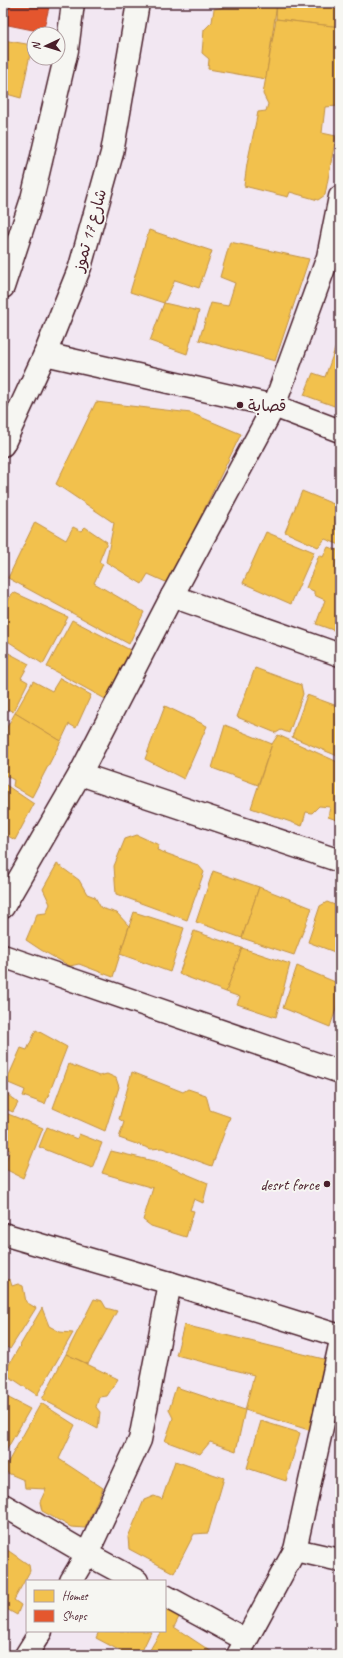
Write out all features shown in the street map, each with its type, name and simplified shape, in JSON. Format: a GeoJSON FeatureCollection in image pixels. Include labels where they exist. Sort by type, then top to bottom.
{"type":"FeatureCollection","features":[{"type":"Feature","properties":{"kind":"street"},"geometry":{"type":"LineString","coordinates":[[3,287],[32,199],[67,50],[73,3]]}},
{"type":"Feature","properties":{"kind":"street","name":"شارع 17 تموز"},"geometry":{"type":"LineString","coordinates":[[3,445],[45,354],[80,267],[112,153],[138,3]]}},
{"type":"Feature","properties":{"kind":"street"},"geometry":{"type":"LineString","coordinates":[[3,907],[80,774],[172,596],[274,406],[328,257],[340,198]]}},
{"type":"Feature","properties":{"kind":"street"},"geometry":{"type":"LineString","coordinates":[[45,354],[274,406],[340,431]]}},
{"type":"Feature","properties":{"kind":"street"},"geometry":{"type":"LineString","coordinates":[[172,596],[340,655]]}},
{"type":"Feature","properties":{"kind":"street"},"geometry":{"type":"LineString","coordinates":[[80,774],[340,861]]}},
{"type":"Feature","properties":{"kind":"street"},"geometry":{"type":"LineString","coordinates":[[3,956],[340,1072]]}},
{"type":"Feature","properties":{"kind":"street"},"geometry":{"type":"LineString","coordinates":[[3,1234],[170,1283],[340,1336]]}},
{"type":"Feature","properties":{"kind":"street"},"geometry":{"type":"LineString","coordinates":[[72,1580],[87,1554],[140,1440],[170,1283]]}},
{"type":"Feature","properties":{"kind":"street"},"geometry":{"type":"LineString","coordinates":[[166,1597],[242,1647],[296,1550],[340,1345]]}},
{"type":"Feature","properties":{"kind":"street"},"geometry":{"type":"LineString","coordinates":[[3,1505],[135,1580]]}},
{"type":"Feature","properties":{"kind":"street"},"geometry":{"type":"LineString","coordinates":[[296,1550],[340,1560]]}},
{"type":"Feature","properties":{"kind":"street"},"geometry":{"type":"LineString","coordinates":[[26,1655],[40,1632]]}},
{"type":"Feature","properties":{"kind":"building: Homes"},"geometry":{"type":"Polygon","coordinates":[[[225,3],[277,3],[266,79],[208,69],[209,59],[202,53],[204,30],[212,22],[214,9],[225,7],[225,3]]]}},
{"type":"Feature","properties":{"kind":"building: Homes"},"geometry":{"type":"Polygon","coordinates":[[[277,3],[340,3],[340,27],[276,19],[277,3]]]}},
{"type":"Feature","properties":{"kind":"building: Homes"},"geometry":{"type":"Polygon","coordinates":[[[276,19],[340,27],[340,94],[338,106],[325,107],[322,133],[336,136],[325,195],[318,200],[290,192],[288,197],[244,186],[258,112],[266,111],[268,104],[263,94],[276,19]]]}},
{"type":"Feature","properties":{"kind":"building: Homes"},"geometry":{"type":"Polygon","coordinates":[[[3,40],[26,44],[26,66],[28,66],[21,98],[3,93],[3,40]]]}},
{"type":"Feature","properties":{"kind":"building: Homes"},"geometry":{"type":"Polygon","coordinates":[[[149,230],[212,251],[199,288],[175,280],[164,303],[130,292],[149,230]]]}},
{"type":"Feature","properties":{"kind":"building: Homes"},"geometry":{"type":"Polygon","coordinates":[[[230,242],[309,259],[275,361],[199,340],[211,303],[228,306],[235,283],[220,277],[230,242]]]}},
{"type":"Feature","properties":{"kind":"building: Homes"},"geometry":{"type":"Polygon","coordinates":[[[164,303],[199,311],[187,354],[150,341],[164,303]]]}},
{"type":"Feature","properties":{"kind":"building: Homes"},"geometry":{"type":"Polygon","coordinates":[[[340,335],[340,402],[337,407],[304,395],[313,373],[325,377],[340,335]]]}},
{"type":"Feature","properties":{"kind":"building: Homes"},"geometry":{"type":"Polygon","coordinates":[[[96,402],[191,413],[241,434],[168,583],[148,574],[142,584],[106,562],[114,523],[56,484],[96,402]]]}},
{"type":"Feature","properties":{"kind":"building: Homes"},"geometry":{"type":"Polygon","coordinates":[[[302,491],[336,505],[340,496],[340,545],[325,539],[318,547],[285,532],[302,491]]]}},
{"type":"Feature","properties":{"kind":"building: Homes"},"geometry":{"type":"Polygon","coordinates":[[[35,522],[66,540],[73,527],[81,531],[85,527],[107,542],[99,562],[103,564],[94,583],[144,612],[129,644],[8,578],[35,522]]]}},
{"type":"Feature","properties":{"kind":"building: Homes"},"geometry":{"type":"Polygon","coordinates":[[[266,532],[314,552],[291,604],[243,583],[266,532]]]}},
{"type":"Feature","properties":{"kind":"building: Homes"},"geometry":{"type":"Polygon","coordinates":[[[328,547],[340,551],[340,611],[333,630],[316,624],[325,600],[314,595],[314,591],[306,588],[319,555],[323,557],[328,547]]]}},
{"type":"Feature","properties":{"kind":"building: Homes"},"geometry":{"type":"Polygon","coordinates":[[[13,592],[68,617],[43,664],[3,638],[3,610],[13,592]]]}},
{"type":"Feature","properties":{"kind":"building: Homes"},"geometry":{"type":"Polygon","coordinates":[[[72,620],[134,652],[109,701],[47,667],[72,620]]]}},
{"type":"Feature","properties":{"kind":"building: Homes"},"geometry":{"type":"Polygon","coordinates":[[[3,650],[29,664],[21,678],[28,682],[13,712],[8,709],[4,718],[3,650]]]}},
{"type":"Feature","properties":{"kind":"building: Homes"},"geometry":{"type":"Polygon","coordinates":[[[255,668],[301,685],[303,694],[289,733],[281,730],[276,733],[237,717],[255,668]]]}},
{"type":"Feature","properties":{"kind":"building: Homes"},"geometry":{"type":"Polygon","coordinates":[[[60,678],[91,695],[76,728],[69,724],[61,741],[15,713],[33,681],[52,691],[60,678]]]}},
{"type":"Feature","properties":{"kind":"building: Homes"},"geometry":{"type":"Polygon","coordinates":[[[307,695],[340,707],[340,757],[292,737],[307,695]]]}},
{"type":"Feature","properties":{"kind":"building: Homes"},"geometry":{"type":"Polygon","coordinates":[[[165,706],[207,726],[184,779],[145,759],[165,706]]]}},
{"type":"Feature","properties":{"kind":"building: Homes"},"geometry":{"type":"Polygon","coordinates":[[[15,713],[61,741],[32,797],[13,786],[14,780],[3,774],[3,734],[15,713]]]}},
{"type":"Feature","properties":{"kind":"building: Homes"},"geometry":{"type":"Polygon","coordinates":[[[225,725],[272,744],[258,785],[212,768],[225,725]]]}},
{"type":"Feature","properties":{"kind":"building: Homes"},"geometry":{"type":"Polygon","coordinates":[[[278,735],[340,763],[340,821],[328,817],[330,807],[319,806],[312,813],[306,812],[302,826],[251,808],[272,744],[278,735]]]}},
{"type":"Feature","properties":{"kind":"building: Homes"},"geometry":{"type":"Polygon","coordinates":[[[3,783],[34,804],[15,840],[3,833],[3,783]]]}},
{"type":"Feature","properties":{"kind":"building: Homes"},"geometry":{"type":"Polygon","coordinates":[[[137,835],[159,845],[157,850],[198,865],[204,872],[187,920],[116,894],[114,866],[125,839],[137,835]]]}},
{"type":"Feature","properties":{"kind":"building: Homes"},"geometry":{"type":"Polygon","coordinates":[[[57,864],[79,880],[87,894],[95,897],[101,908],[117,913],[129,926],[113,977],[79,964],[70,966],[26,940],[37,914],[46,913],[50,904],[43,889],[57,864]]]}},
{"type":"Feature","properties":{"kind":"building: Homes"},"geometry":{"type":"Polygon","coordinates":[[[213,871],[259,887],[242,938],[196,922],[213,871]]]}},
{"type":"Feature","properties":{"kind":"building: Homes"},"geometry":{"type":"Polygon","coordinates":[[[259,887],[312,908],[294,955],[242,938],[259,887]]]}},
{"type":"Feature","properties":{"kind":"building: Homes"},"geometry":{"type":"Polygon","coordinates":[[[327,902],[340,907],[340,954],[308,942],[320,906],[327,902]]]}},
{"type":"Feature","properties":{"kind":"building: Homes"},"geometry":{"type":"Polygon","coordinates":[[[134,912],[184,928],[170,972],[120,954],[134,912]]]}},
{"type":"Feature","properties":{"kind":"building: Homes"},"geometry":{"type":"Polygon","coordinates":[[[194,931],[242,948],[226,992],[179,974],[194,931]]]}},
{"type":"Feature","properties":{"kind":"building: Homes"},"geometry":{"type":"Polygon","coordinates":[[[242,948],[290,964],[276,1017],[237,1004],[240,997],[226,992],[242,948]]]}},
{"type":"Feature","properties":{"kind":"building: Homes"},"geometry":{"type":"Polygon","coordinates":[[[297,966],[340,984],[340,997],[330,1027],[283,1008],[297,966]]]}},
{"type":"Feature","properties":{"kind":"building: Homes"},"geometry":{"type":"Polygon","coordinates":[[[340,1016],[340,1033],[335,1031],[340,1016]]]}},
{"type":"Feature","properties":{"kind":"building: Homes"},"geometry":{"type":"Polygon","coordinates":[[[36,1030],[67,1047],[45,1104],[23,1096],[25,1090],[6,1082],[21,1048],[27,1050],[36,1030]]]}},
{"type":"Feature","properties":{"kind":"building: Homes"},"geometry":{"type":"Polygon","coordinates":[[[69,1064],[99,1076],[107,1074],[116,1078],[119,1087],[105,1131],[53,1108],[69,1064]]]}},
{"type":"Feature","properties":{"kind":"building: Homes"},"geometry":{"type":"Polygon","coordinates":[[[132,1072],[183,1092],[188,1089],[206,1095],[210,1110],[230,1117],[212,1166],[162,1148],[151,1149],[119,1138],[124,1122],[119,1119],[132,1072]]]}},
{"type":"Feature","properties":{"kind":"building: Homes"},"geometry":{"type":"Polygon","coordinates":[[[3,1091],[18,1103],[13,1112],[3,1108],[3,1091]]]}},
{"type":"Feature","properties":{"kind":"building: Homes"},"geometry":{"type":"Polygon","coordinates":[[[3,1112],[43,1128],[23,1178],[3,1168],[10,1150],[3,1147],[3,1112]]]}},
{"type":"Feature","properties":{"kind":"building: Homes"},"geometry":{"type":"Polygon","coordinates":[[[47,1127],[77,1139],[79,1134],[102,1143],[92,1168],[39,1147],[47,1127]]]}},
{"type":"Feature","properties":{"kind":"building: Homes"},"geometry":{"type":"Polygon","coordinates":[[[111,1151],[158,1162],[208,1183],[203,1203],[194,1199],[190,1210],[194,1211],[186,1237],[151,1226],[143,1220],[153,1188],[102,1173],[111,1151]]]}},
{"type":"Feature","properties":{"kind":"building: Homes"},"geometry":{"type":"Polygon","coordinates":[[[3,1280],[10,1280],[12,1286],[18,1284],[23,1286],[26,1302],[36,1308],[10,1349],[3,1345],[3,1280]]]}},
{"type":"Feature","properties":{"kind":"building: Homes"},"geometry":{"type":"Polygon","coordinates":[[[94,1299],[102,1301],[106,1308],[117,1311],[88,1364],[66,1354],[94,1299]]]}},
{"type":"Feature","properties":{"kind":"building: Homes"},"geometry":{"type":"Polygon","coordinates":[[[42,1308],[49,1326],[60,1332],[73,1333],[37,1395],[4,1373],[42,1308]]]}},
{"type":"Feature","properties":{"kind":"building: Homes"},"geometry":{"type":"Polygon","coordinates":[[[184,1325],[328,1360],[312,1431],[245,1410],[254,1375],[176,1355],[184,1325]]]}},
{"type":"Feature","properties":{"kind":"building: Homes"},"geometry":{"type":"Polygon","coordinates":[[[66,1354],[118,1379],[107,1396],[99,1397],[96,1407],[100,1412],[98,1429],[42,1399],[66,1354]]]}},
{"type":"Feature","properties":{"kind":"building: Homes"},"geometry":{"type":"Polygon","coordinates":[[[176,1387],[245,1410],[236,1451],[210,1442],[200,1454],[165,1441],[173,1418],[169,1410],[176,1387]]]}},
{"type":"Feature","properties":{"kind":"building: Homes"},"geometry":{"type":"Polygon","coordinates":[[[3,1395],[30,1409],[3,1456],[3,1395]]]}},
{"type":"Feature","properties":{"kind":"building: Homes"},"geometry":{"type":"Polygon","coordinates":[[[41,1403],[75,1425],[59,1459],[103,1488],[85,1528],[71,1527],[42,1511],[40,1502],[46,1489],[25,1488],[24,1480],[3,1471],[41,1403]]]}},
{"type":"Feature","properties":{"kind":"building: Homes"},"geometry":{"type":"Polygon","coordinates":[[[261,1421],[300,1433],[286,1481],[247,1468],[261,1421]]]}},
{"type":"Feature","properties":{"kind":"building: Homes"},"geometry":{"type":"Polygon","coordinates":[[[175,1461],[224,1478],[208,1533],[194,1534],[174,1573],[129,1549],[128,1537],[144,1500],[154,1496],[162,1499],[175,1461]]]}},
{"type":"Feature","properties":{"kind":"building: Homes"},"geometry":{"type":"Polygon","coordinates":[[[3,1547],[29,1565],[30,1571],[14,1600],[21,1605],[17,1615],[3,1607],[3,1547]]]}},
{"type":"Feature","properties":{"kind":"building: Homes"},"geometry":{"type":"Polygon","coordinates":[[[167,1609],[179,1617],[174,1627],[212,1652],[209,1655],[147,1655],[160,1632],[166,1632],[167,1609]]]}},
{"type":"Feature","properties":{"kind":"building: Homes"},"geometry":{"type":"Polygon","coordinates":[[[99,1632],[151,1632],[140,1655],[128,1655],[96,1638],[99,1632]]]}},
{"type":"Feature","properties":{"kind":"building: Shops"},"geometry":{"type":"Polygon","coordinates":[[[3,3],[50,3],[44,26],[26,26],[26,29],[3,24],[3,3]]]}},
{"type":"Feature","properties":{"kind":"place","name":"قصابة"},"geometry":{"type":"Point","coordinates":[240,405]}},
{"type":"Feature","properties":{"kind":"place","name":"desrt force"},"geometry":{"type":"Point","coordinates":[327,1184]}}]}
